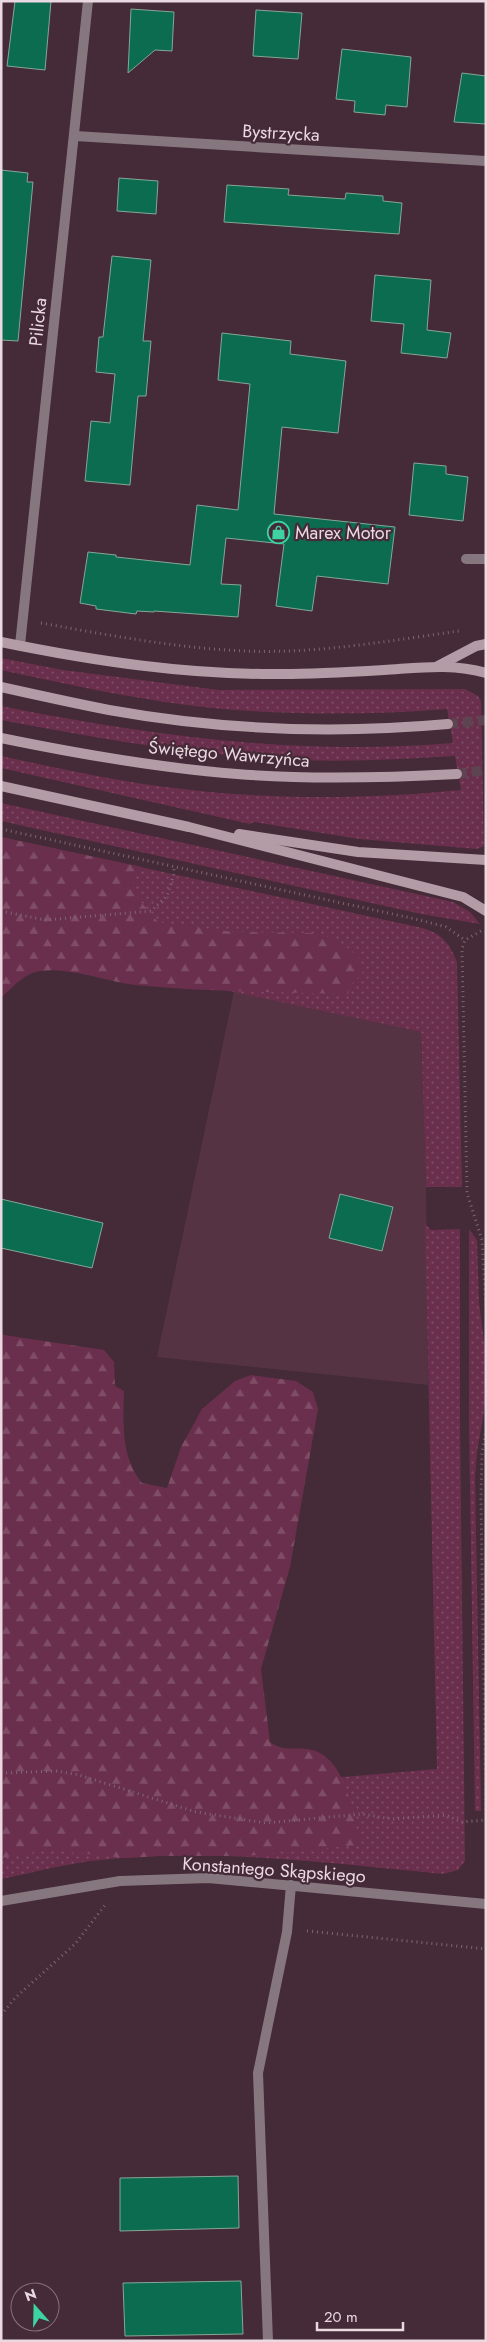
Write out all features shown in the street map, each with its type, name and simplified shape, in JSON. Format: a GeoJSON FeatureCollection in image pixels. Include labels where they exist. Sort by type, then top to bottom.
{"type":"FeatureCollection","features":[{"type":"Feature","properties":{"kind":"main road"},"geometry":{"type":"LineString","coordinates":[[1,642],[87,658],[179,671],[232,674],[344,673],[438,666],[464,668],[486,673]]}},
{"type":"Feature","properties":{"kind":"main road"},"geometry":{"type":"LineString","coordinates":[[438,666],[476,646],[486,644]]}},
{"type":"Feature","properties":{"kind":"main road","name":"Świętego Wawrzyńca"},"geometry":{"type":"LineString","coordinates":[[1,687],[109,710],[243,725],[300,729],[378,730],[448,724]]}},
{"type":"Feature","properties":{"kind":"main road","name":"Świętego Wawrzyńca"},"geometry":{"type":"LineString","coordinates":[[1,738],[128,761],[236,774],[336,778],[457,774]]}},
{"type":"Feature","properties":{"kind":"main road"},"geometry":{"type":"LineString","coordinates":[[1,786],[189,828],[463,897],[486,911]]}},
{"type":"Feature","properties":{"kind":"main road"},"geometry":{"type":"LineString","coordinates":[[189,828],[358,852],[486,860]]}},
{"type":"Feature","properties":{"kind":"street","name":"Pilicka"},"geometry":{"type":"LineString","coordinates":[[20,646],[88,1]]}},
{"type":"Feature","properties":{"kind":"street","name":"Bystrzycka"},"geometry":{"type":"LineString","coordinates":[[74,136],[486,161]]}},
{"type":"Feature","properties":{"kind":"street"},"geometry":{"type":"LineString","coordinates":[[466,559],[486,559]]}},
{"type":"Feature","properties":{"kind":"street","name":"Konstantego Skąpskiego"},"geometry":{"type":"LineString","coordinates":[[1,1901],[120,1881],[208,1878],[486,1904]]}},
{"type":"Feature","properties":{"kind":"street"},"geometry":{"type":"LineString","coordinates":[[268,2341],[258,2073],[287,1932],[291,1886]]}},
{"type":"Feature","properties":{"kind":"path"},"geometry":{"type":"LineString","coordinates":[[39,623],[183,647],[244,651],[346,647],[467,629]]}},
{"type":"Feature","properties":{"kind":"path"},"geometry":{"type":"LineString","coordinates":[[1,829],[420,920],[446,927],[465,940]]}},
{"type":"Feature","properties":{"kind":"path"},"geometry":{"type":"LineString","coordinates":[[1,911],[45,920],[151,911],[167,896],[174,874],[174,866]]}},
{"type":"Feature","properties":{"kind":"path"},"geometry":{"type":"LineString","coordinates":[[484,929],[472,934],[465,940],[462,949],[467,1193],[481,1234],[486,1308]]}},
{"type":"Feature","properties":{"kind":"path"},"geometry":{"type":"LineString","coordinates":[[1,1773],[65,1772],[196,1812],[266,1823],[362,1814],[392,1819],[446,1815],[461,1822],[486,1820],[480,1499],[482,1452],[486,1430]]}},
{"type":"Feature","properties":{"kind":"path"},"geometry":{"type":"LineString","coordinates":[[1,2015],[15,1998],[75,1944],[107,1903]]}},
{"type":"Feature","properties":{"kind":"path"},"geometry":{"type":"LineString","coordinates":[[287,1932],[301,1930],[486,1949]]}},
{"type":"Feature","properties":{"kind":"shaded area"},"geometry":{"type":"Polygon","coordinates":[[[234,991],[421,1032],[426,1187],[428,1385],[157,1357],[234,991]]]}},
{"type":"Feature","properties":{"kind":"green space"},"geometry":{"type":"Polygon","coordinates":[[[1,658],[63,670],[219,690],[465,689],[478,696],[481,701],[484,846],[477,849],[359,839],[254,822],[250,824],[1,768],[1,756],[79,773],[138,783],[196,791],[272,796],[386,796],[461,790],[455,756],[338,761],[261,758],[149,746],[1,720],[1,706],[113,726],[226,741],[339,747],[396,746],[453,743],[447,709],[363,713],[306,713],[194,706],[111,693],[1,670],[1,658]]]}},
{"type":"Feature","properties":{"kind":"green space"},"geometry":{"type":"Polygon","coordinates":[[[1,803],[453,902],[470,912],[480,924],[421,914],[1,821],[1,803]]]}},
{"type":"Feature","properties":{"kind":"green space"},"geometry":{"type":"Polygon","coordinates":[[[1,837],[418,927],[443,938],[451,948],[457,962],[462,1187],[426,1187],[421,1032],[1,942],[1,837]]]}},
{"type":"Feature","properties":{"kind":"green space"},"geometry":{"type":"Polygon","coordinates":[[[1,837],[142,867],[132,885],[141,902],[158,922],[233,932],[311,933],[336,939],[360,958],[363,972],[351,985],[348,994],[188,989],[135,985],[52,970],[35,972],[29,975],[14,985],[1,998],[1,837]]]}},
{"type":"Feature","properties":{"kind":"green space"},"geometry":{"type":"Polygon","coordinates":[[[425,1224],[431,1230],[460,1229],[460,1424],[465,1861],[458,1870],[443,1874],[267,1858],[223,1856],[135,1857],[91,1861],[1,1879],[1,1332],[13,1729],[343,1777],[437,1769],[425,1224]]]}},
{"type":"Feature","properties":{"kind":"green space"},"geometry":{"type":"Polygon","coordinates":[[[469,1229],[477,1240],[479,1302],[486,1358],[486,1400],[475,1476],[481,1811],[475,1811],[469,1424],[469,1229]]]}},
{"type":"Feature","properties":{"kind":"green space"},"geometry":{"type":"Polygon","coordinates":[[[1,1332],[4,1335],[104,1350],[114,1362],[115,1386],[124,1391],[125,1440],[130,1463],[142,1483],[167,1488],[181,1447],[202,1409],[235,1381],[251,1375],[296,1381],[313,1392],[318,1409],[290,1567],[261,1669],[270,1742],[284,1748],[307,1749],[320,1753],[330,1761],[338,1771],[349,1798],[359,1837],[356,1845],[246,1856],[127,1858],[48,1850],[1,1858],[1,1332]]]}},
{"type":"Feature","properties":{"kind":"building"},"geometry":{"type":"Polygon","coordinates":[[[15,1],[51,1],[45,70],[7,66],[15,1]]]}},
{"type":"Feature","properties":{"kind":"building"},"geometry":{"type":"Polygon","coordinates":[[[131,9],[174,12],[172,51],[155,50],[128,73],[131,9]]]}},
{"type":"Feature","properties":{"kind":"building"},"geometry":{"type":"Polygon","coordinates":[[[256,10],[302,13],[298,59],[253,56],[256,10]]]}},
{"type":"Feature","properties":{"kind":"building"},"geometry":{"type":"Polygon","coordinates":[[[342,49],[411,57],[407,107],[386,105],[385,115],[354,112],[355,101],[336,99],[342,49]]]}},
{"type":"Feature","properties":{"kind":"building"},"geometry":{"type":"Polygon","coordinates":[[[462,73],[486,76],[486,124],[454,122],[462,73]]]}},
{"type":"Feature","properties":{"kind":"building"},"geometry":{"type":"Polygon","coordinates":[[[1,170],[28,173],[27,182],[33,182],[18,341],[1,340],[1,170]]]}},
{"type":"Feature","properties":{"kind":"building"},"geometry":{"type":"Polygon","coordinates":[[[119,178],[158,181],[156,214],[117,211],[119,178]]]}},
{"type":"Feature","properties":{"kind":"building"},"geometry":{"type":"Polygon","coordinates":[[[227,185],[289,189],[288,195],[345,199],[346,193],[383,196],[383,201],[402,203],[399,234],[224,222],[227,185]]]}},
{"type":"Feature","properties":{"kind":"building"},"geometry":{"type":"Polygon","coordinates":[[[112,256],[151,260],[143,341],[151,341],[146,396],[138,396],[130,485],[85,481],[91,421],[110,423],[115,374],[96,372],[99,337],[103,337],[112,256]]]}},
{"type":"Feature","properties":{"kind":"building"},"geometry":{"type":"Polygon","coordinates":[[[375,275],[431,280],[427,330],[451,333],[447,358],[401,353],[404,324],[371,321],[375,275]]]}},
{"type":"Feature","properties":{"kind":"building"},"geometry":{"type":"Polygon","coordinates":[[[222,333],[291,341],[290,354],[346,361],[338,433],[282,427],[274,514],[395,527],[388,584],[317,576],[312,611],[276,606],[284,544],[226,538],[221,584],[241,585],[238,617],[154,611],[137,611],[136,614],[96,609],[96,606],[80,603],[88,552],[190,565],[197,505],[238,510],[250,384],[218,380],[222,333]]]}},
{"type":"Feature","properties":{"kind":"building"},"geometry":{"type":"Polygon","coordinates":[[[414,463],[446,466],[446,474],[468,477],[463,521],[409,515],[414,463]]]}},
{"type":"Feature","properties":{"kind":"building"},"geometry":{"type":"Polygon","coordinates":[[[340,1194],[393,1207],[382,1251],[329,1238],[340,1194]]]}},
{"type":"Feature","properties":{"kind":"building"},"geometry":{"type":"Polygon","coordinates":[[[1,1199],[103,1223],[92,1268],[1,1248],[1,1199]]]}},
{"type":"Feature","properties":{"kind":"building"},"geometry":{"type":"Polygon","coordinates":[[[238,2176],[239,2228],[120,2231],[120,2178],[238,2176]]]}},
{"type":"Feature","properties":{"kind":"building"},"geometry":{"type":"Polygon","coordinates":[[[241,2281],[243,2334],[125,2336],[123,2283],[241,2281]]]}},
{"type":"Feature","properties":{"kind":"tunnel"},"geometry":{"type":"LineString","coordinates":[[448,724],[486,720]]}},
{"type":"Feature","properties":{"kind":"tunnel"},"geometry":{"type":"LineString","coordinates":[[457,774],[486,770]]}},
{"type":"Feature","properties":{"kind":"place","name":"Marex Motor"},"geometry":{"type":"Point","coordinates":[279,533]}}]}
